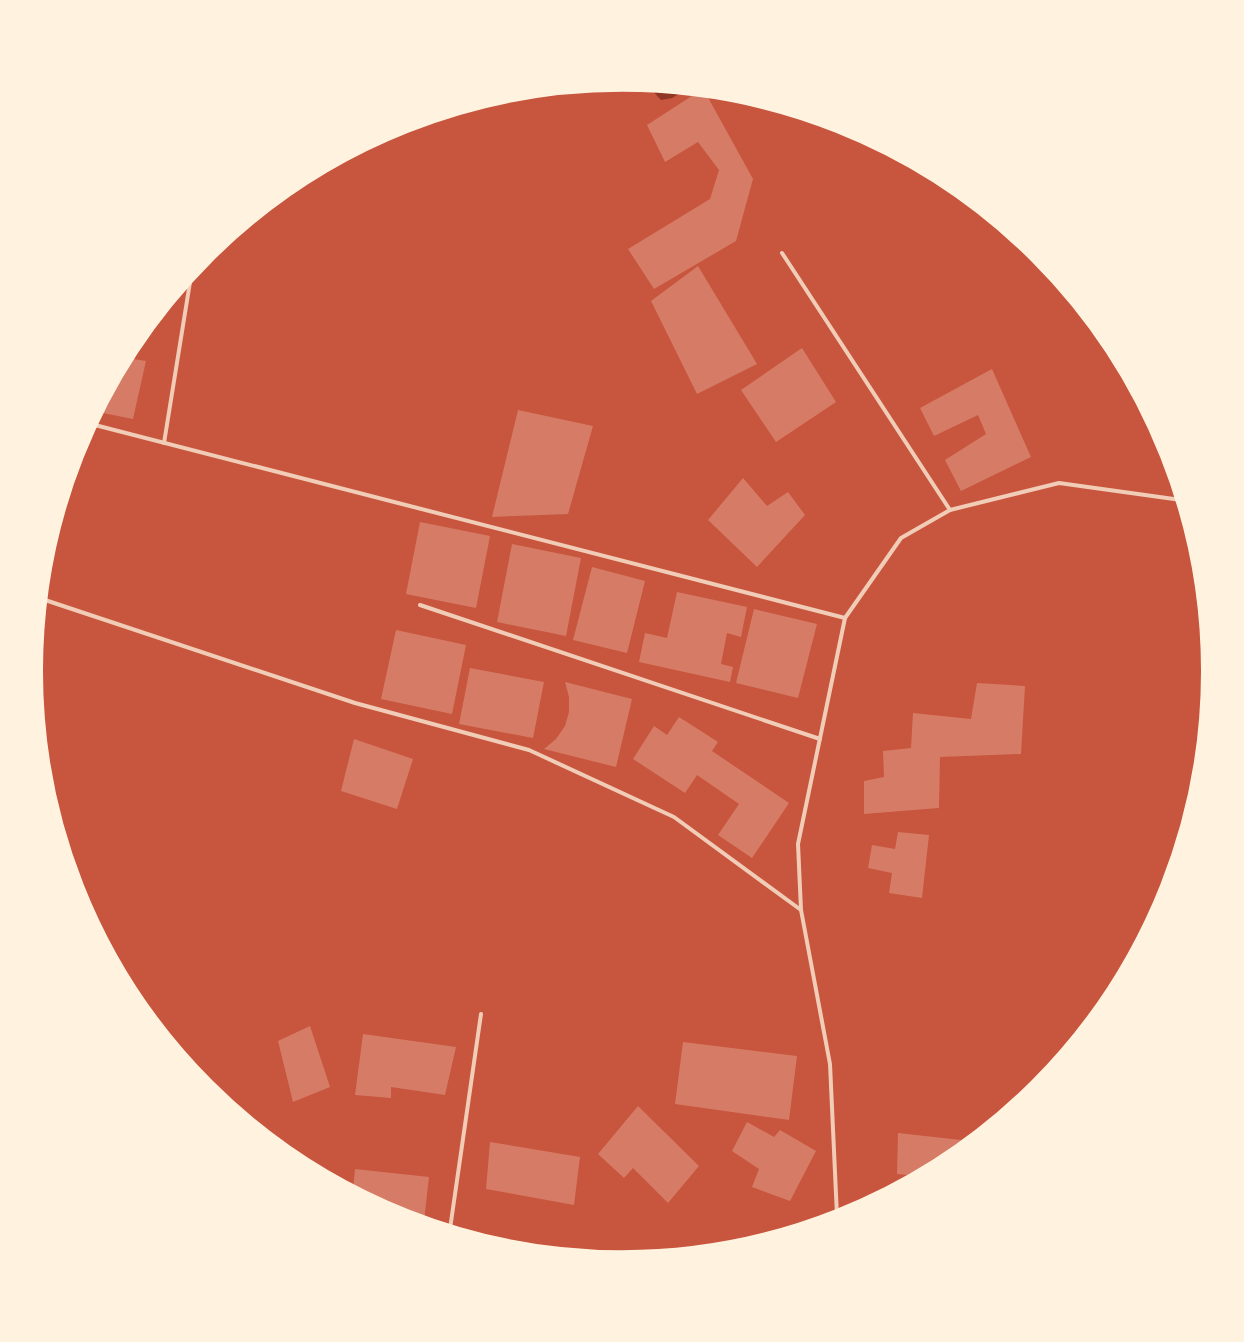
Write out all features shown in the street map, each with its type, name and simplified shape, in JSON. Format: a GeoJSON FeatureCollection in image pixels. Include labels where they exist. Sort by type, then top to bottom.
{"type":"FeatureCollection","features":[{"type":"Feature","properties":{"kind":"street"},"geometry":{"type":"LineString","coordinates":[[782,253],[950,510]]}},
{"type":"Feature","properties":{"kind":"street"},"geometry":{"type":"LineString","coordinates":[[164,444],[190,285]]}},
{"type":"Feature","properties":{"kind":"street"},"geometry":{"type":"LineString","coordinates":[[97,426],[845,618]]}},
{"type":"Feature","properties":{"kind":"street"},"geometry":{"type":"LineString","coordinates":[[837,1210],[830,1064],[801,910],[798,844],[845,618],[901,538],[950,510],[1059,483],[1175,499]]}},
{"type":"Feature","properties":{"kind":"street"},"geometry":{"type":"LineString","coordinates":[[46,600],[355,703],[529,750],[674,817],[801,910]]}},
{"type":"Feature","properties":{"kind":"street"},"geometry":{"type":"LineString","coordinates":[[420,605],[820,738]]}},
{"type":"Feature","properties":{"kind":"street"},"geometry":{"type":"LineString","coordinates":[[451,1224],[481,1014]]}},
{"type":"Feature","properties":{"kind":"shaded area"},"geometry":{"type":"Polygon","coordinates":[[[653,92],[679,94],[672,98],[661,100],[653,92]]]}},
{"type":"Feature","properties":{"kind":"building"},"geometry":{"type":"Polygon","coordinates":[[[693,95],[708,98],[753,179],[736,241],[654,289],[628,249],[710,199],[719,170],[698,142],[665,162],[647,125],[693,95]]]}},
{"type":"Feature","properties":{"kind":"building"},"geometry":{"type":"Polygon","coordinates":[[[698,266],[757,364],[697,394],[651,301],[698,266]]]}},
{"type":"Feature","properties":{"kind":"building"},"geometry":{"type":"Polygon","coordinates":[[[802,348],[836,402],[776,442],[741,390],[802,348]]]}},
{"type":"Feature","properties":{"kind":"building"},"geometry":{"type":"Polygon","coordinates":[[[134,359],[146,361],[133,419],[103,413],[134,359]]]}},
{"type":"Feature","properties":{"kind":"building"},"geometry":{"type":"Polygon","coordinates":[[[992,369],[1031,457],[961,491],[945,460],[986,434],[978,415],[934,436],[920,408],[992,369]]]}},
{"type":"Feature","properties":{"kind":"building"},"geometry":{"type":"Polygon","coordinates":[[[518,410],[593,426],[568,514],[492,517],[518,410]]]}},
{"type":"Feature","properties":{"kind":"building"},"geometry":{"type":"Polygon","coordinates":[[[743,478],[767,506],[788,492],[805,515],[757,567],[708,520],[743,478]]]}},
{"type":"Feature","properties":{"kind":"building"},"geometry":{"type":"Polygon","coordinates":[[[420,522],[490,536],[476,608],[406,594],[420,522]]]}},
{"type":"Feature","properties":{"kind":"building"},"geometry":{"type":"Polygon","coordinates":[[[512,544],[581,558],[566,636],[497,622],[512,544]]]}},
{"type":"Feature","properties":{"kind":"building"},"geometry":{"type":"Polygon","coordinates":[[[592,567],[645,581],[627,653],[573,640],[592,567]]]}},
{"type":"Feature","properties":{"kind":"building"},"geometry":{"type":"Polygon","coordinates":[[[677,592],[747,607],[741,637],[727,633],[721,664],[733,667],[730,682],[639,662],[645,633],[667,638],[677,592]]]}},
{"type":"Feature","properties":{"kind":"building"},"geometry":{"type":"Polygon","coordinates":[[[754,609],[817,624],[798,698],[736,683],[754,609]]]}},
{"type":"Feature","properties":{"kind":"building"},"geometry":{"type":"Polygon","coordinates":[[[396,630],[466,645],[452,714],[381,699],[396,630]]]}},
{"type":"Feature","properties":{"kind":"building"},"geometry":{"type":"Polygon","coordinates":[[[470,668],[544,682],[533,738],[459,724],[470,668]]]}},
{"type":"Feature","properties":{"kind":"building"},"geometry":{"type":"Polygon","coordinates":[[[565,682],[632,699],[616,767],[544,749],[556,739],[565,726],[569,712],[569,697],[565,682]]]}},
{"type":"Feature","properties":{"kind":"building"},"geometry":{"type":"Polygon","coordinates":[[[977,683],[1025,686],[1021,754],[940,757],[939,808],[864,814],[864,781],[884,777],[883,751],[911,748],[913,713],[971,719],[977,683]]]}},
{"type":"Feature","properties":{"kind":"building"},"geometry":{"type":"Polygon","coordinates":[[[679,717],[718,742],[712,751],[789,803],[752,858],[718,835],[739,804],[697,775],[685,793],[633,759],[654,726],[667,735],[679,717]]]}},
{"type":"Feature","properties":{"kind":"building"},"geometry":{"type":"Polygon","coordinates":[[[354,739],[413,759],[397,809],[341,791],[354,739]]]}},
{"type":"Feature","properties":{"kind":"building"},"geometry":{"type":"Polygon","coordinates":[[[898,832],[929,835],[922,898],[889,893],[892,873],[868,868],[872,845],[895,849],[898,832]]]}},
{"type":"Feature","properties":{"kind":"building"},"geometry":{"type":"Polygon","coordinates":[[[310,1026],[330,1087],[293,1102],[278,1041],[310,1026]]]}},
{"type":"Feature","properties":{"kind":"building"},"geometry":{"type":"Polygon","coordinates":[[[363,1034],[456,1047],[445,1095],[391,1087],[391,1098],[355,1095],[363,1034]]]}},
{"type":"Feature","properties":{"kind":"building"},"geometry":{"type":"Polygon","coordinates":[[[683,1042],[797,1056],[789,1120],[675,1104],[683,1042]]]}},
{"type":"Feature","properties":{"kind":"building"},"geometry":{"type":"Polygon","coordinates":[[[638,1106],[699,1166],[668,1203],[633,1168],[624,1178],[598,1154],[638,1106]]]}},
{"type":"Feature","properties":{"kind":"building"},"geometry":{"type":"Polygon","coordinates":[[[747,1122],[774,1137],[780,1130],[816,1151],[790,1201],[752,1187],[759,1169],[732,1151],[747,1122]]]}},
{"type":"Feature","properties":{"kind":"building"},"geometry":{"type":"Polygon","coordinates":[[[898,1133],[962,1140],[908,1175],[897,1174],[898,1133]]]}},
{"type":"Feature","properties":{"kind":"building"},"geometry":{"type":"Polygon","coordinates":[[[490,1142],[580,1157],[574,1205],[486,1189],[490,1142]]]}},
{"type":"Feature","properties":{"kind":"building"},"geometry":{"type":"Polygon","coordinates":[[[355,1169],[429,1177],[425,1216],[400,1207],[354,1185],[355,1169]]]}}]}
